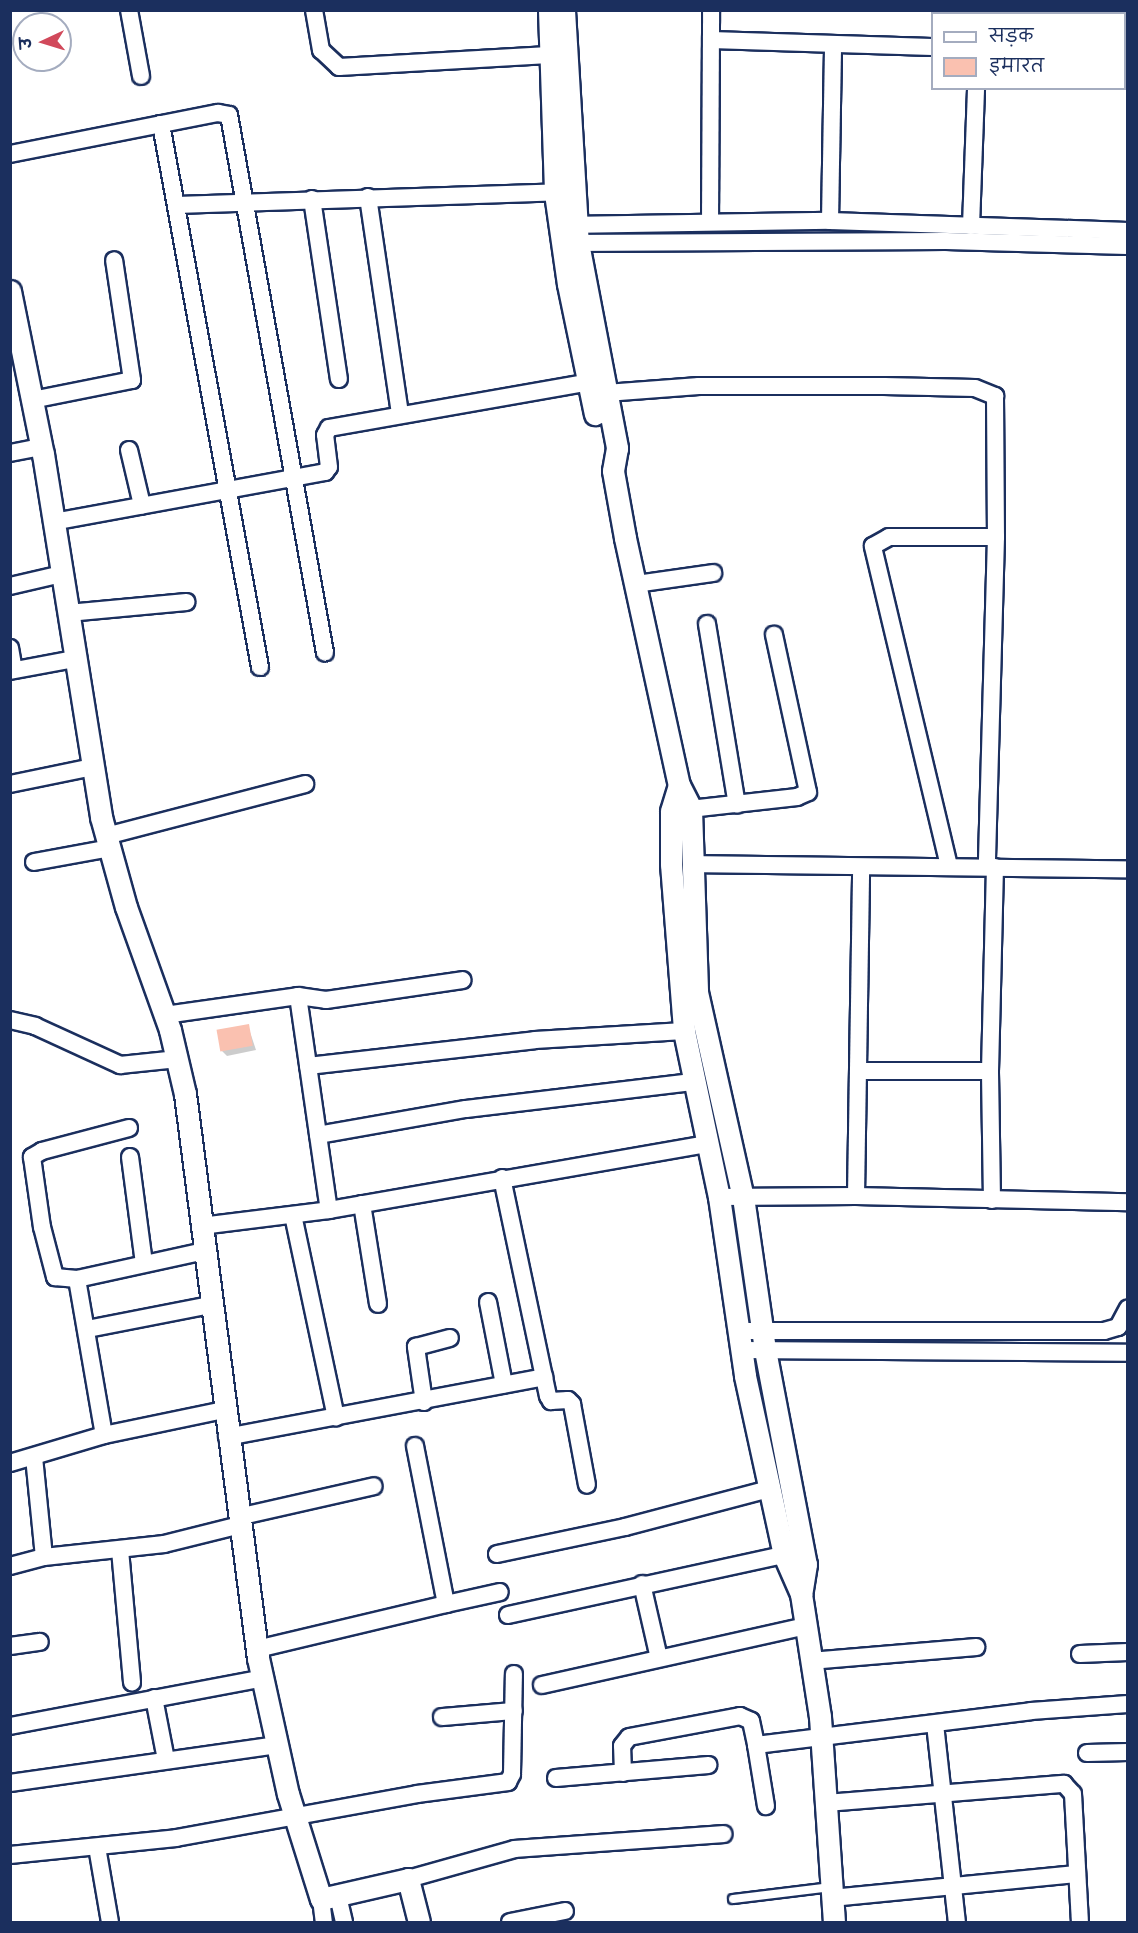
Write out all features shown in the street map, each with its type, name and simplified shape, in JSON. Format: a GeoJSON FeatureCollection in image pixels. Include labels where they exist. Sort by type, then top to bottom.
{"type":"FeatureCollection","features":[{"type":"Feature","properties":{"kind":"street"},"geometry":{"type":"LineString","coordinates":[[129,10],[141,76]]}},
{"type":"Feature","properties":{"kind":"street"},"geometry":{"type":"LineString","coordinates":[[314,10],[321,50],[339,67],[549,55]]}},
{"type":"Feature","properties":{"kind":"street"},"geometry":{"type":"LineString","coordinates":[[549,10],[549,55],[568,234],[597,387],[617,455],[614,471],[679,785],[686,962],[684,1031],[719,1197],[739,1341],[784,1556],[801,1594]]}},
{"type":"Feature","properties":{"kind":"street"},"geometry":{"type":"LineString","coordinates":[[564,10],[564,192]]}},
{"type":"Feature","properties":{"kind":"street"},"geometry":{"type":"LineString","coordinates":[[710,221],[711,10]]}},
{"type":"Feature","properties":{"kind":"street"},"geometry":{"type":"LineString","coordinates":[[711,40],[931,47]]}},
{"type":"Feature","properties":{"kind":"street"},"geometry":{"type":"LineString","coordinates":[[830,221],[833,44]]}},
{"type":"Feature","properties":{"kind":"street"},"geometry":{"type":"LineString","coordinates":[[971,226],[976,90]]}},
{"type":"Feature","properties":{"kind":"street"},"geometry":{"type":"LineString","coordinates":[[10,154],[218,113],[229,115],[242,202],[325,653]]}},
{"type":"Feature","properties":{"kind":"street"},"geometry":{"type":"LineString","coordinates":[[161,124],[225,489],[260,667]]}},
{"type":"Feature","properties":{"kind":"street"},"geometry":{"type":"LineString","coordinates":[[177,205],[564,192]]}},
{"type":"Feature","properties":{"kind":"street"},"geometry":{"type":"LineString","coordinates":[[368,197],[400,415]]}},
{"type":"Feature","properties":{"kind":"street"},"geometry":{"type":"LineString","coordinates":[[312,199],[339,379]]}},
{"type":"Feature","properties":{"kind":"street"},"geometry":{"type":"LineString","coordinates":[[568,234],[710,221],[830,221],[1128,231]]}},
{"type":"Feature","properties":{"kind":"street"},"geometry":{"type":"LineString","coordinates":[[568,234],[1128,246]]}},
{"type":"Feature","properties":{"kind":"street"},"geometry":{"type":"LineString","coordinates":[[32,400],[132,380],[114,260]]}},
{"type":"Feature","properties":{"kind":"street"},"geometry":{"type":"LineString","coordinates":[[10,291],[16,344],[32,400],[41,447],[93,767],[108,842],[126,907],[165,1015],[178,1059],[257,1649],[294,1815],[329,1897],[344,1923]]}},
{"type":"Feature","properties":{"kind":"street"},"geometry":{"type":"LineString","coordinates":[[53,522],[329,470],[325,435],[329,428],[400,415],[597,387],[963,388],[989,392],[997,404],[991,867],[992,1200]]}},
{"type":"Feature","properties":{"kind":"street"},"geometry":{"type":"LineString","coordinates":[[10,453],[41,447]]}},
{"type":"Feature","properties":{"kind":"street"},"geometry":{"type":"LineString","coordinates":[[129,450],[142,505]]}},
{"type":"Feature","properties":{"kind":"street"},"geometry":{"type":"LineString","coordinates":[[950,866],[873,546],[889,537],[996,537]]}},
{"type":"Feature","properties":{"kind":"street"},"geometry":{"type":"LineString","coordinates":[[636,584],[712,573]]}},
{"type":"Feature","properties":{"kind":"street"},"geometry":{"type":"LineString","coordinates":[[10,586],[62,574]]}},
{"type":"Feature","properties":{"kind":"street"},"geometry":{"type":"LineString","coordinates":[[68,613],[186,602]]}},
{"type":"Feature","properties":{"kind":"street"},"geometry":{"type":"LineString","coordinates":[[707,624],[737,805]]}},
{"type":"Feature","properties":{"kind":"street"},"geometry":{"type":"LineString","coordinates":[[681,810],[802,797],[808,792],[774,635]]}},
{"type":"Feature","properties":{"kind":"street"},"geometry":{"type":"LineString","coordinates":[[10,648],[12,670],[75,659]]}},
{"type":"Feature","properties":{"kind":"street"},"geometry":{"type":"LineString","coordinates":[[10,784],[93,767]]}},
{"type":"Feature","properties":{"kind":"street"},"geometry":{"type":"LineString","coordinates":[[34,862],[305,784]]}},
{"type":"Feature","properties":{"kind":"street"},"geometry":{"type":"LineString","coordinates":[[681,810],[692,864],[684,921]]}},
{"type":"Feature","properties":{"kind":"street"},"geometry":{"type":"LineString","coordinates":[[692,864],[861,868],[950,866],[1128,869]]}},
{"type":"Feature","properties":{"kind":"street"},"geometry":{"type":"LineString","coordinates":[[856,1196],[861,1071],[861,868]]}},
{"type":"Feature","properties":{"kind":"street"},"geometry":{"type":"LineString","coordinates":[[686,962],[743,1197],[764,1340],[806,1564],[801,1594],[821,1735],[834,1923]]}},
{"type":"Feature","properties":{"kind":"street"},"geometry":{"type":"LineString","coordinates":[[165,1015],[298,996],[326,1000],[463,980]]}},
{"type":"Feature","properties":{"kind":"street"},"geometry":{"type":"LineString","coordinates":[[298,996],[329,1210]]}},
{"type":"Feature","properties":{"kind":"street"},"geometry":{"type":"LineString","coordinates":[[10,1020],[35,1026],[114,1064],[134,1066],[178,1059]]}},
{"type":"Feature","properties":{"kind":"street"},"geometry":{"type":"LineString","coordinates":[[308,1066],[535,1041],[684,1031]]}},
{"type":"Feature","properties":{"kind":"street"},"geometry":{"type":"LineString","coordinates":[[861,1071],[990,1071]]}},
{"type":"Feature","properties":{"kind":"street"},"geometry":{"type":"LineString","coordinates":[[318,1136],[466,1109],[694,1082]]}},
{"type":"Feature","properties":{"kind":"street"},"geometry":{"type":"LineString","coordinates":[[129,1128],[42,1151],[32,1157],[42,1227],[55,1277],[77,1279],[204,1251]]}},
{"type":"Feature","properties":{"kind":"street"},"geometry":{"type":"LineString","coordinates":[[201,1226],[329,1210],[502,1178],[708,1144]]}},
{"type":"Feature","properties":{"kind":"street"},"geometry":{"type":"LineString","coordinates":[[130,1157],[144,1263]]}},
{"type":"Feature","properties":{"kind":"street"},"geometry":{"type":"LineString","coordinates":[[502,1178],[544,1377],[551,1401],[568,1400],[572,1404],[587,1485]]}},
{"type":"Feature","properties":{"kind":"street"},"geometry":{"type":"LineString","coordinates":[[719,1197],[856,1196],[1128,1203]]}},
{"type":"Feature","properties":{"kind":"street"},"geometry":{"type":"LineString","coordinates":[[362,1204],[378,1304]]}},
{"type":"Feature","properties":{"kind":"street"},"geometry":{"type":"LineString","coordinates":[[293,1215],[336,1417]]}},
{"type":"Feature","properties":{"kind":"street"},"geometry":{"type":"LineString","coordinates":[[77,1279],[104,1435]]}},
{"type":"Feature","properties":{"kind":"street"},"geometry":{"type":"LineString","coordinates":[[488,1302],[504,1384]]}},
{"type":"Feature","properties":{"kind":"street"},"geometry":{"type":"LineString","coordinates":[[87,1329],[211,1305]]}},
{"type":"Feature","properties":{"kind":"street"},"geometry":{"type":"LineString","coordinates":[[739,1341],[1104,1331],[1123,1334],[1128,1308]]}},
{"type":"Feature","properties":{"kind":"street"},"geometry":{"type":"LineString","coordinates":[[424,1402],[416,1347],[450,1338]]}},
{"type":"Feature","properties":{"kind":"street"},"geometry":{"type":"LineString","coordinates":[[764,1340],[1128,1353]]}},
{"type":"Feature","properties":{"kind":"street"},"geometry":{"type":"LineString","coordinates":[[227,1437],[424,1402],[544,1377]]}},
{"type":"Feature","properties":{"kind":"street"},"geometry":{"type":"LineString","coordinates":[[10,1463],[104,1435],[224,1410]]}},
{"type":"Feature","properties":{"kind":"street"},"geometry":{"type":"LineString","coordinates":[[415,1446],[446,1604]]}},
{"type":"Feature","properties":{"kind":"street"},"geometry":{"type":"LineString","coordinates":[[34,1457],[44,1557]]}},
{"type":"Feature","properties":{"kind":"street"},"geometry":{"type":"LineString","coordinates":[[10,1566],[44,1557],[164,1544],[239,1521],[374,1486]]}},
{"type":"Feature","properties":{"kind":"street"},"geometry":{"type":"LineString","coordinates":[[496,1554],[625,1527],[770,1489]]}},
{"type":"Feature","properties":{"kind":"street"},"geometry":{"type":"LineString","coordinates":[[120,1550],[132,1682]]}},
{"type":"Feature","properties":{"kind":"street"},"geometry":{"type":"LineString","coordinates":[[508,1615],[642,1584],[784,1556]]}},
{"type":"Feature","properties":{"kind":"street"},"geometry":{"type":"LineString","coordinates":[[642,1584],[658,1658]]}},
{"type":"Feature","properties":{"kind":"street"},"geometry":{"type":"LineString","coordinates":[[257,1649],[500,1592]]}},
{"type":"Feature","properties":{"kind":"street"},"geometry":{"type":"LineString","coordinates":[[542,1685],[805,1626]]}},
{"type":"Feature","properties":{"kind":"street"},"geometry":{"type":"LineString","coordinates":[[10,1646],[40,1642]]}},
{"type":"Feature","properties":{"kind":"street"},"geometry":{"type":"LineString","coordinates":[[810,1661],[975,1647]]}},
{"type":"Feature","properties":{"kind":"street"},"geometry":{"type":"LineString","coordinates":[[1080,1654],[1128,1652]]}},
{"type":"Feature","properties":{"kind":"street"},"geometry":{"type":"LineString","coordinates":[[10,1855],[212,1833],[294,1815],[508,1782],[512,1774],[514,1674]]}},
{"type":"Feature","properties":{"kind":"street"},"geometry":{"type":"LineString","coordinates":[[10,1726],[263,1678]]}},
{"type":"Feature","properties":{"kind":"street"},"geometry":{"type":"LineString","coordinates":[[154,1698],[166,1760]]}},
{"type":"Feature","properties":{"kind":"street"},"geometry":{"type":"LineString","coordinates":[[756,1745],[821,1735],[935,1724],[1043,1710],[1128,1704]]}},
{"type":"Feature","properties":{"kind":"street"},"geometry":{"type":"LineString","coordinates":[[442,1717],[514,1711]]}},
{"type":"Feature","properties":{"kind":"street"},"geometry":{"type":"LineString","coordinates":[[623,1773],[622,1746],[629,1737],[745,1716],[752,1721],[766,1806]]}},
{"type":"Feature","properties":{"kind":"street"},"geometry":{"type":"LineString","coordinates":[[935,1724],[957,1923]]}},
{"type":"Feature","properties":{"kind":"street"},"geometry":{"type":"LineString","coordinates":[[10,1783],[277,1745]]}},
{"type":"Feature","properties":{"kind":"street"},"geometry":{"type":"LineString","coordinates":[[1087,1753],[1128,1752]]}},
{"type":"Feature","properties":{"kind":"street"},"geometry":{"type":"LineString","coordinates":[[556,1778],[708,1765]]}},
{"type":"Feature","properties":{"kind":"street"},"geometry":{"type":"LineString","coordinates":[[826,1803],[943,1797],[1058,1784],[1070,1787],[1080,1923]]}},
{"type":"Feature","properties":{"kind":"street"},"geometry":{"type":"LineString","coordinates":[[329,1897],[408,1880],[515,1849],[723,1834]]}},
{"type":"Feature","properties":{"kind":"street"},"geometry":{"type":"LineString","coordinates":[[97,1847],[110,1923]]}},
{"type":"Feature","properties":{"kind":"street"},"geometry":{"type":"LineString","coordinates":[[832,1892],[953,1889],[1076,1874]]}},
{"type":"Feature","properties":{"kind":"street"},"geometry":{"type":"LineString","coordinates":[[408,1880],[419,1923]]}},
{"type":"Feature","properties":{"kind":"street"},"geometry":{"type":"LineString","coordinates":[[324,1923],[329,1897]]}},
{"type":"Feature","properties":{"kind":"street"},"geometry":{"type":"LineString","coordinates":[[510,1923],[565,1911]]}},
{"type":"Feature","properties":{"kind":"lane"},"geometry":{"type":"LineString","coordinates":[[734,1899],[832,1892]]}},
{"type":"Feature","properties":{"kind":"building"},"geometry":{"type":"Polygon","coordinates":[[[249,1024],[253,1046],[220,1051],[217,1030],[249,1024]]]}}]}
